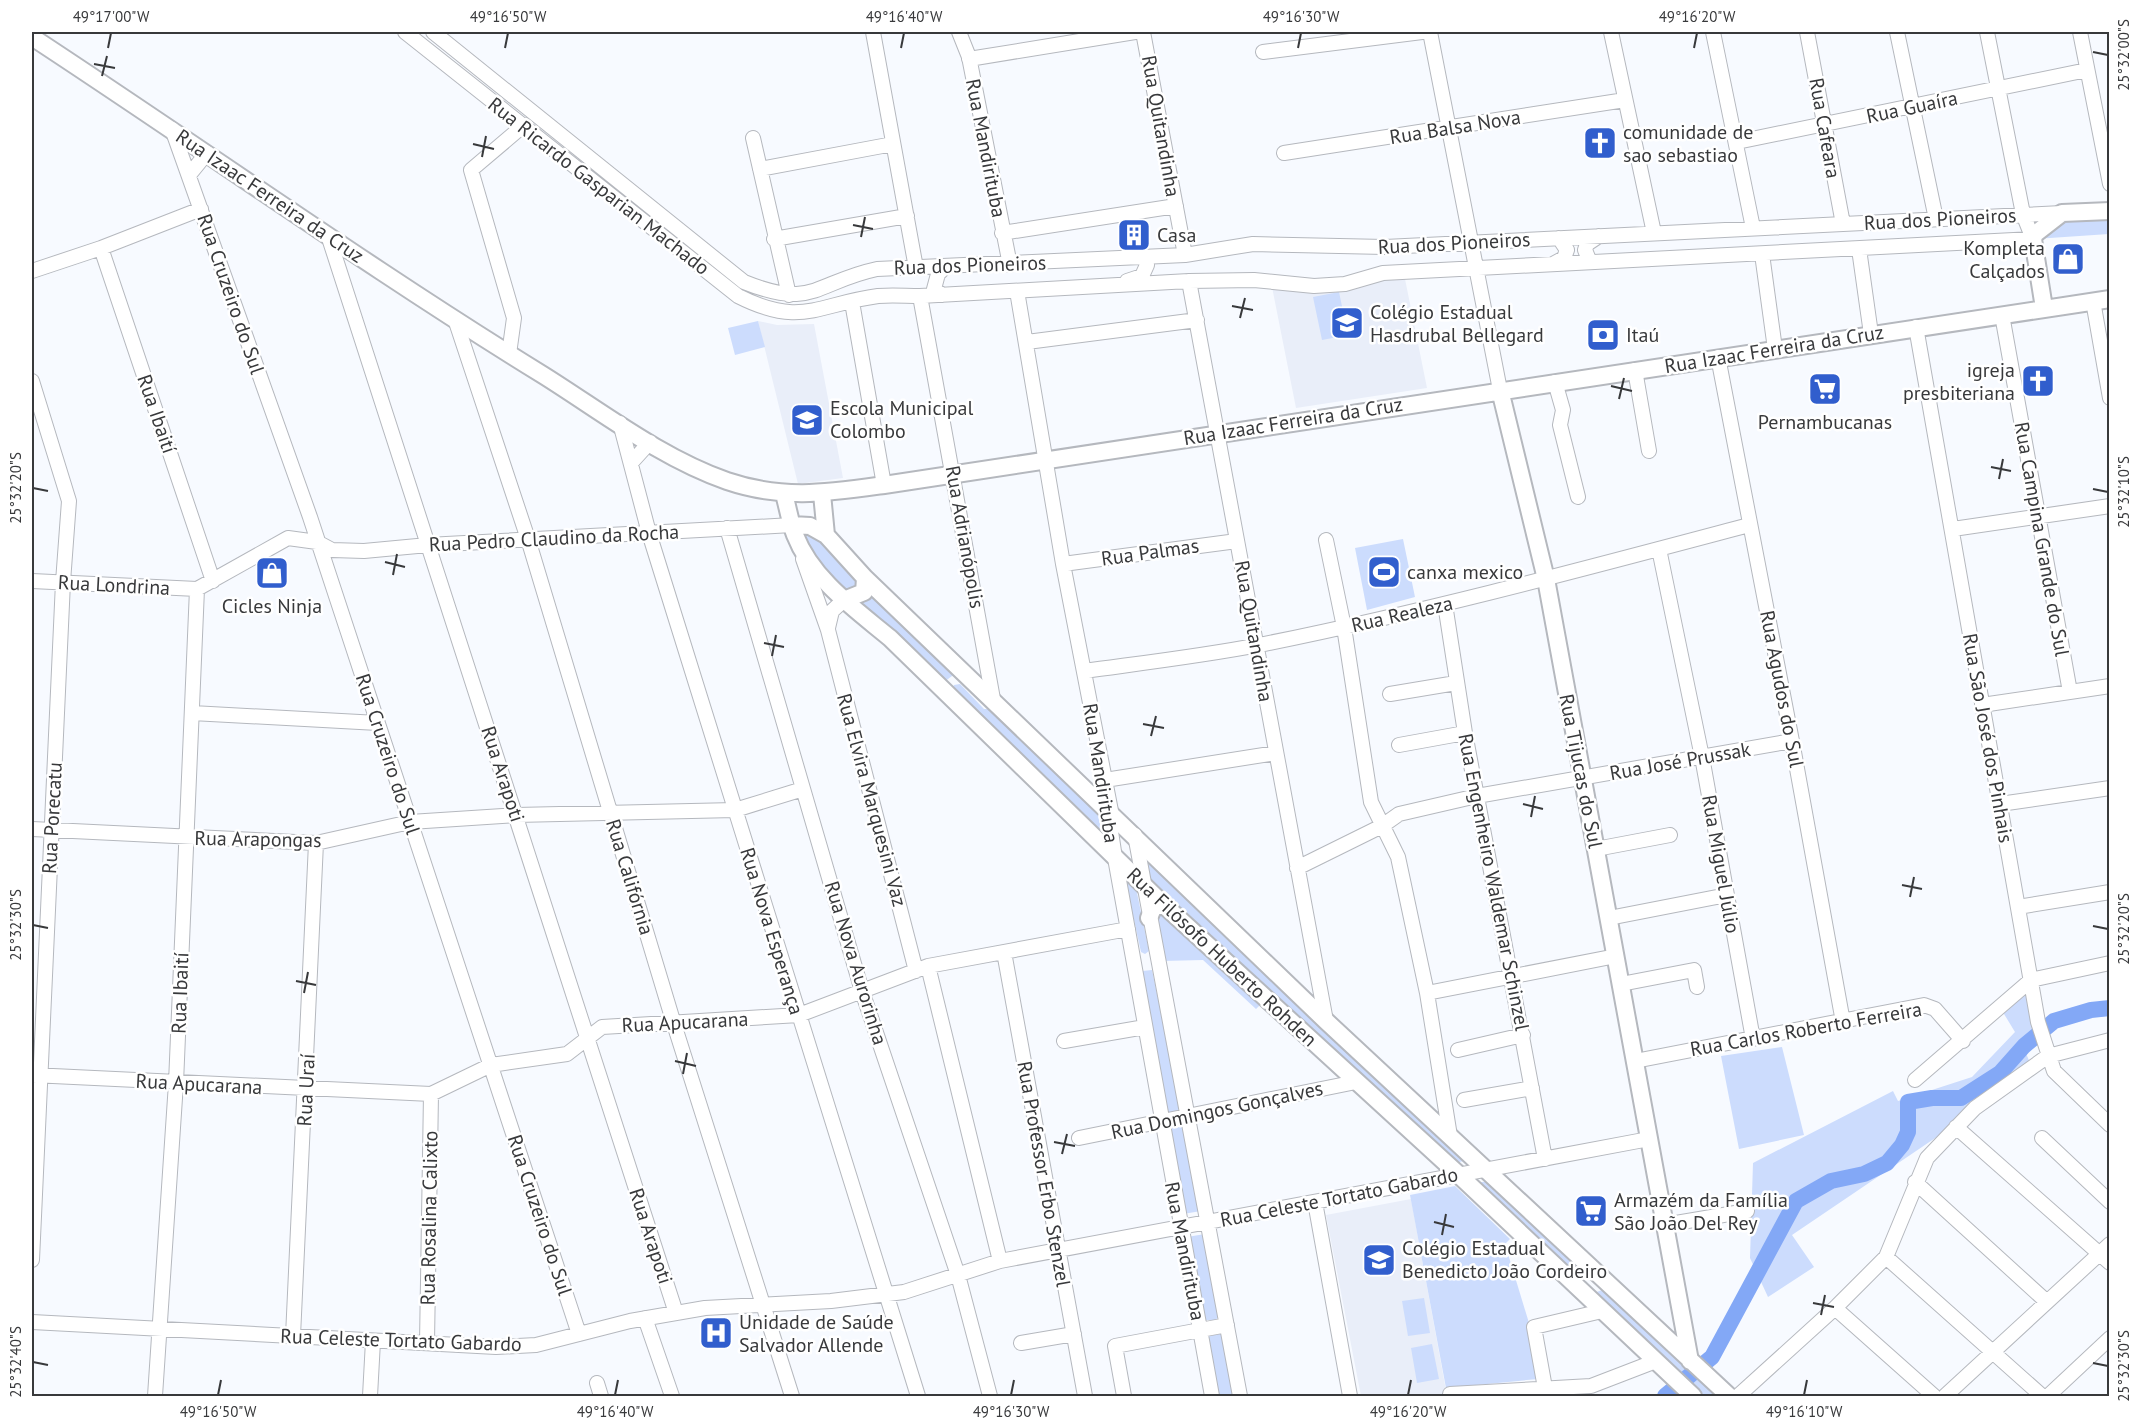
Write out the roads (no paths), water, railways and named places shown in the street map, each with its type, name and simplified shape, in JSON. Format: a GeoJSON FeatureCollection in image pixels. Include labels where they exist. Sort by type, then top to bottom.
{"type":"FeatureCollection","features":[{"type":"Feature","properties":{"kind":"main road","name":"Rua Izaac Ferreira da Cruz"},"geometry":{"type":"LineString","coordinates":[[32,37],[483,338],[650,442],[675,457],[728,481],[784,494],[822,494],[884,485],[2101,300]]}},
{"type":"Feature","properties":{"kind":"main road","name":"Rua dos Pioneiros"},"geometry":{"type":"LineString","coordinates":[[2062,213],[2109,211]]}},
{"type":"Feature","properties":{"kind":"main road"},"geometry":{"type":"LineString","coordinates":[[2044,308],[2033,239],[2039,228],[2062,213]]}},
{"type":"Feature","properties":{"kind":"main road","name":"Rua Tijucas do Sul"},"geometry":{"type":"LineString","coordinates":[[1500,390],[1546,579],[1678,1303],[1691,1361]]}},
{"type":"Feature","properties":{"kind":"main road","name":"Rua Filósofo Huberto Rohden"},"geometry":{"type":"LineString","coordinates":[[784,494],[794,531],[816,568],[844,600],[890,638],[1165,906],[1459,1175],[1691,1395]]}},
{"type":"Feature","properties":{"kind":"main road"},"geometry":{"type":"LineString","coordinates":[[822,494],[826,535]]}},
{"type":"Feature","properties":{"kind":"main road"},"geometry":{"type":"LineString","coordinates":[[794,531],[810,526],[826,535]]}},
{"type":"Feature","properties":{"kind":"main road","name":"Rua Filósofo Huberto Rohden"},"geometry":{"type":"LineString","coordinates":[[826,535],[865,578],[1326,1021],[1691,1361]]}},
{"type":"Feature","properties":{"kind":"main road"},"geometry":{"type":"LineString","coordinates":[[844,600],[864,592],[865,578]]}},
{"type":"Feature","properties":{"kind":"main road"},"geometry":{"type":"LineString","coordinates":[[950,696],[949,687],[953,680],[960,676],[970,678]]}},
{"type":"Feature","properties":{"kind":"main road"},"geometry":{"type":"LineString","coordinates":[[1092,797],[1102,796],[1106,784]]}},
{"type":"Feature","properties":{"kind":"main road"},"geometry":{"type":"LineString","coordinates":[[1149,918],[1154,906],[1165,906]]}},
{"type":"Feature","properties":{"kind":"main road"},"geometry":{"type":"LineString","coordinates":[[1567,1278],[1578,1280],[1584,1275],[1586,1268],[1584,1260]]}},
{"type":"Feature","properties":{"kind":"main road"},"geometry":{"type":"LineString","coordinates":[[1589,1298],[1592,1285],[1604,1280]]}},
{"type":"Feature","properties":{"kind":"main road"},"geometry":{"type":"LineString","coordinates":[[1644,1317],[1660,1319],[1674,1311],[1678,1303]]}},
{"type":"Feature","properties":{"kind":"main road"},"geometry":{"type":"LineString","coordinates":[[1691,1361],[1729,1396]]}},
{"type":"Feature","properties":{"kind":"street","name":"Rua Ricardo Gasparian Machado"},"geometry":{"type":"LineString","coordinates":[[405,32],[738,296],[759,306],[780,312],[806,313]]}},
{"type":"Feature","properties":{"kind":"street","name":"Rua Ricardo Gasparian Machado"},"geometry":{"type":"LineString","coordinates":[[433,32],[744,282],[770,292],[805,295]]}},
{"type":"Feature","properties":{"kind":"street"},"geometry":{"type":"LineString","coordinates":[[873,32],[916,268]]}},
{"type":"Feature","properties":{"kind":"street","name":"Rua Mandirituba"},"geometry":{"type":"LineString","coordinates":[[959,32],[969,59],[1010,264]]}},
{"type":"Feature","properties":{"kind":"street"},"geometry":{"type":"LineString","coordinates":[[969,59],[1135,32]]}},
{"type":"Feature","properties":{"kind":"street","name":"Rua Quitandinha"},"geometry":{"type":"LineString","coordinates":[[1143,32],[1185,255]]}},
{"type":"Feature","properties":{"kind":"street"},"geometry":{"type":"LineString","coordinates":[[1263,52],[1422,32]]}},
{"type":"Feature","properties":{"kind":"street","name":"Rua Tijucas do Sul"},"geometry":{"type":"LineString","coordinates":[[1430,32],[1500,390]]}},
{"type":"Feature","properties":{"kind":"street"},"geometry":{"type":"LineString","coordinates":[[1611,32],[1654,233]]}},
{"type":"Feature","properties":{"kind":"street"},"geometry":{"type":"LineString","coordinates":[[1713,32],[1737,142],[1752,228]]}},
{"type":"Feature","properties":{"kind":"street","name":"Rua Cafeara"},"geometry":{"type":"LineString","coordinates":[[1807,32],[1843,224]]}},
{"type":"Feature","properties":{"kind":"street"},"geometry":{"type":"LineString","coordinates":[[1897,32],[1936,219]]}},
{"type":"Feature","properties":{"kind":"street"},"geometry":{"type":"LineString","coordinates":[[1987,32],[2023,214],[2033,239]]}},
{"type":"Feature","properties":{"kind":"street"},"geometry":{"type":"LineString","coordinates":[[2080,32],[2109,184]]}},
{"type":"Feature","properties":{"kind":"street","name":"Rua Guaíra"},"geometry":{"type":"LineString","coordinates":[[1737,142],[1824,126],[2087,70]]}},
{"type":"Feature","properties":{"kind":"street","name":"Rua Balsa Nova"},"geometry":{"type":"LineString","coordinates":[[1284,153],[1625,100]]}},
{"type":"Feature","properties":{"kind":"street"},"geometry":{"type":"LineString","coordinates":[[509,354],[513,318],[471,170],[524,125]]}},
{"type":"Feature","properties":{"kind":"street","name":"Rua Cruzeiro do Sul"},"geometry":{"type":"LineString","coordinates":[[172,129],[317,542],[492,1065],[579,1334]]}},
{"type":"Feature","properties":{"kind":"street"},"geometry":{"type":"LineString","coordinates":[[753,138],[774,239],[789,295]]}},
{"type":"Feature","properties":{"kind":"street"},"geometry":{"type":"LineString","coordinates":[[760,169],[893,144]]}},
{"type":"Feature","properties":{"kind":"street"},"geometry":{"type":"LineString","coordinates":[[189,175],[207,153]]}},
{"type":"Feature","properties":{"kind":"street"},"geometry":{"type":"LineString","coordinates":[[1002,233],[1176,206]]}},
{"type":"Feature","properties":{"kind":"street"},"geometry":{"type":"LineString","coordinates":[[32,271],[101,248],[201,209]]}},
{"type":"Feature","properties":{"kind":"street","name":"Rua dos Pioneiros"},"geometry":{"type":"LineString","coordinates":[[805,295],[830,287],[852,274],[877,269],[1185,255],[1253,244],[1419,245],[2062,213]]}},
{"type":"Feature","properties":{"kind":"street"},"geometry":{"type":"LineString","coordinates":[[774,239],[906,216]]}},
{"type":"Feature","properties":{"kind":"street","name":"Rua Arapoti"},"geometry":{"type":"LineString","coordinates":[[328,235],[676,1313]]}},
{"type":"Feature","properties":{"kind":"street"},"geometry":{"type":"LineString","coordinates":[[1590,262],[1585,250],[1587,243],[1599,236]]}},
{"type":"Feature","properties":{"kind":"street"},"geometry":{"type":"LineString","coordinates":[[1551,264],[1564,258],[1567,250],[1559,238]]}},
{"type":"Feature","properties":{"kind":"street","name":"Rua dos Pioneiros"},"geometry":{"type":"LineString","coordinates":[[806,313],[880,296],[942,295],[1189,281],[1254,280],[1314,286],[1345,284],[1383,273],[2033,239]]}},
{"type":"Feature","properties":{"kind":"street"},"geometry":{"type":"LineString","coordinates":[[1383,273],[1376,260],[1381,251],[1419,245]]}},
{"type":"Feature","properties":{"kind":"street","name":"Rua Ibaití"},"geometry":{"type":"LineString","coordinates":[[101,248],[213,581]]}},
{"type":"Feature","properties":{"kind":"street"},"geometry":{"type":"LineString","coordinates":[[1858,249],[1871,334]]}},
{"type":"Feature","properties":{"kind":"street"},"geometry":{"type":"LineString","coordinates":[[1762,254],[1775,349]]}},
{"type":"Feature","properties":{"kind":"street"},"geometry":{"type":"LineString","coordinates":[[1098,286],[1142,276],[1147,265],[1145,257]]}},
{"type":"Feature","properties":{"kind":"street"},"geometry":{"type":"LineString","coordinates":[[942,295],[934,289],[935,280],[946,266]]}},
{"type":"Feature","properties":{"kind":"street","name":"Rua Quitandinha"},"geometry":{"type":"LineString","coordinates":[[1189,281],[1326,1021]]}},
{"type":"Feature","properties":{"kind":"street","name":"Rua Mandirituba"},"geometry":{"type":"LineString","coordinates":[[1017,291],[1063,564],[1112,816],[1110,825],[1115,858],[1161,1122],[1212,1396]]}},
{"type":"Feature","properties":{"kind":"street","name":"Rua Adrianópolis"},"geometry":{"type":"LineString","coordinates":[[920,296],[954,473],[993,699]]}},
{"type":"Feature","properties":{"kind":"street"},"geometry":{"type":"LineString","coordinates":[[2101,300],[2109,398]]}},
{"type":"Feature","properties":{"kind":"street"},"geometry":{"type":"LineString","coordinates":[[852,302],[884,485]]}},
{"type":"Feature","properties":{"kind":"street","name":"Rua Campina Grande do Sul"},"geometry":{"type":"LineString","coordinates":[[2002,315],[2070,692]]}},
{"type":"Feature","properties":{"kind":"street","name":"Rua Califórnia"},"geometry":{"type":"LineString","coordinates":[[455,319],[528,539],[674,1024],[792,1396]]}},
{"type":"Feature","properties":{"kind":"street"},"geometry":{"type":"LineString","coordinates":[[1027,342],[1197,320]]}},
{"type":"Feature","properties":{"kind":"street","name":"Rua São José dos Pinhais"},"geometry":{"type":"LineString","coordinates":[[1916,327],[2038,1022],[2054,1071],[2109,1125]]}},
{"type":"Feature","properties":{"kind":"street"},"geometry":{"type":"LineString","coordinates":[[469,357],[483,338]]}},
{"type":"Feature","properties":{"kind":"street","name":"Rua Agudos do Sul"},"geometry":{"type":"LineString","coordinates":[[1718,357],[1843,1022]]}},
{"type":"Feature","properties":{"kind":"street"},"geometry":{"type":"LineString","coordinates":[[1635,370],[1648,451]]}},
{"type":"Feature","properties":{"kind":"street","name":"Rua Porecatu"},"geometry":{"type":"LineString","coordinates":[[32,381],[69,501],[51,831],[38,1001],[32,1260]]}},
{"type":"Feature","properties":{"kind":"street"},"geometry":{"type":"LineString","coordinates":[[1555,382],[1563,410],[1560,425],[1578,497]]}},
{"type":"Feature","properties":{"kind":"street","name":"Rua Nova Esperança"},"geometry":{"type":"LineString","coordinates":[[620,423],[649,533],[918,1396]]}},
{"type":"Feature","properties":{"kind":"street"},"geometry":{"type":"LineString","coordinates":[[631,463],[650,442]]}},
{"type":"Feature","properties":{"kind":"street"},"geometry":{"type":"LineString","coordinates":[[1953,529],[2109,506]]}},
{"type":"Feature","properties":{"kind":"street","name":"Rua Realeza"},"geometry":{"type":"LineString","coordinates":[[1084,671],[1256,645],[1344,627],[1546,579],[1749,525]]}},
{"type":"Feature","properties":{"kind":"street","name":"Rua Pedro Claudino da Rocha"},"geometry":{"type":"LineString","coordinates":[[196,589],[288,538],[317,542],[332,550],[364,551],[428,545],[727,528],[794,531]]}},
{"type":"Feature","properties":{"kind":"street","name":"Rua Nova Aurorinha"},"geometry":{"type":"LineString","coordinates":[[727,528],[862,991],[958,1275],[990,1396]]}},
{"type":"Feature","properties":{"kind":"street","name":"Rua Elvira Marquesini Vaz"},"geometry":{"type":"LineString","coordinates":[[794,531],[828,630],[922,968],[1000,1261]]}},
{"type":"Feature","properties":{"kind":"street"},"geometry":{"type":"LineString","coordinates":[[1326,540],[1344,627],[1371,802],[1398,857],[1427,993],[1450,1136]]}},
{"type":"Feature","properties":{"kind":"street","name":"Rua Palmas"},"geometry":{"type":"LineString","coordinates":[[1063,564],[1237,541]]}},
{"type":"Feature","properties":{"kind":"street","name":"Rua Miguel Júlio"},"geometry":{"type":"LineString","coordinates":[[1659,549],[1702,757],[1753,1039]]}},
{"type":"Feature","properties":{"kind":"street","name":"Rua Londrina"},"geometry":{"type":"LineString","coordinates":[[32,581],[196,589]]}},
{"type":"Feature","properties":{"kind":"street","name":"Rua Ibaití"},"geometry":{"type":"LineString","coordinates":[[156,1396],[176,1083],[196,589]]}},
{"type":"Feature","properties":{"kind":"street"},"geometry":{"type":"LineString","coordinates":[[828,630],[832,611],[844,600]]}},
{"type":"Feature","properties":{"kind":"street","name":"Rua Engenheiro Waldemar Schinzel"},"geometry":{"type":"LineString","coordinates":[[1445,604],[1465,733],[1513,978],[1545,1159]]}},
{"type":"Feature","properties":{"kind":"street"},"geometry":{"type":"LineString","coordinates":[[970,678],[983,678],[988,672]]}},
{"type":"Feature","properties":{"kind":"street"},"geometry":{"type":"LineString","coordinates":[[1389,694],[1456,683]]}},
{"type":"Feature","properties":{"kind":"street"},"geometry":{"type":"LineString","coordinates":[[1982,705],[2109,686]]}},
{"type":"Feature","properties":{"kind":"street"},"geometry":{"type":"LineString","coordinates":[[192,713],[378,723]]}},
{"type":"Feature","properties":{"kind":"street"},"geometry":{"type":"LineString","coordinates":[[1399,745],[1465,733]]}},
{"type":"Feature","properties":{"kind":"street","name":"Rua José Prussak"},"geometry":{"type":"LineString","coordinates":[[1297,868],[1382,826],[1399,814],[1477,796],[1792,741]]}},
{"type":"Feature","properties":{"kind":"street"},"geometry":{"type":"LineString","coordinates":[[1106,784],[1276,753]]}},
{"type":"Feature","properties":{"kind":"street"},"geometry":{"type":"LineString","coordinates":[[2000,804],[2109,788]]}},
{"type":"Feature","properties":{"kind":"street","name":"Rua Arapongas"},"geometry":{"type":"LineString","coordinates":[[32,829],[316,843],[411,822],[516,815],[735,810],[803,789]]}},
{"type":"Feature","properties":{"kind":"street","name":"Rua Mandirituba"},"geometry":{"type":"LineString","coordinates":[[1135,835],[1142,883],[1240,1396]]}},
{"type":"Feature","properties":{"kind":"street"},"geometry":{"type":"LineString","coordinates":[[1596,849],[1670,835]]}},
{"type":"Feature","properties":{"kind":"street","name":"Rua Uraí"},"geometry":{"type":"LineString","coordinates":[[293,1336],[316,843]]}},
{"type":"Feature","properties":{"kind":"street"},"geometry":{"type":"LineString","coordinates":[[2018,907],[2109,892]]}},
{"type":"Feature","properties":{"kind":"street"},"geometry":{"type":"LineString","coordinates":[[1608,918],[1727,895]]}},
{"type":"Feature","properties":{"kind":"street","name":"Rua Apucarana"},"geometry":{"type":"LineString","coordinates":[[36,1076],[431,1094],[492,1065],[567,1054],[602,1027],[798,1015],[922,968],[1128,929]]}},
{"type":"Feature","properties":{"kind":"street"},"geometry":{"type":"LineString","coordinates":[[1132,955],[1137,962],[1145,963],[1151,960],[1155,951]]}},
{"type":"Feature","properties":{"kind":"street","name":"Rua Professor Erbo Stenzel"},"geometry":{"type":"LineString","coordinates":[[1004,952],[1085,1396]]}},
{"type":"Feature","properties":{"kind":"street"},"geometry":{"type":"LineString","coordinates":[[1427,993],[1513,978],[1616,956]]}},
{"type":"Feature","properties":{"kind":"street"},"geometry":{"type":"LineString","coordinates":[[1915,1080],[1963,1041],[2031,980],[2109,963]]}},
{"type":"Feature","properties":{"kind":"street"},"geometry":{"type":"LineString","coordinates":[[1621,984],[1694,970],[1697,987]]}},
{"type":"Feature","properties":{"kind":"street"},"geometry":{"type":"LineString","coordinates":[[1306,1001],[1316,997],[1319,981]]}},
{"type":"Feature","properties":{"kind":"street","name":"Rua Carlos Roberto Ferreira"},"geometry":{"type":"LineString","coordinates":[[1635,1061],[1929,1005],[1963,1041]]}},
{"type":"Feature","properties":{"kind":"street"},"geometry":{"type":"LineString","coordinates":[[1064,1041],[1145,1027]]}},
{"type":"Feature","properties":{"kind":"street"},"geometry":{"type":"LineString","coordinates":[[1458,1050],[1523,1035]]}},
{"type":"Feature","properties":{"kind":"street"},"geometry":{"type":"LineString","coordinates":[[1738,1396],[1835,1308],[1886,1257],[1915,1182],[1927,1158],[1975,1108],[2046,1049],[2109,1040]]}},
{"type":"Feature","properties":{"kind":"street","name":"Rua Domingos Gonçalves"},"geometry":{"type":"LineString","coordinates":[[1078,1138],[1356,1082]]}},
{"type":"Feature","properties":{"kind":"street"},"geometry":{"type":"LineString","coordinates":[[1464,1100],[1532,1088]]}},
{"type":"Feature","properties":{"kind":"street"},"geometry":{"type":"LineString","coordinates":[[1427,1115],[1441,1109],[1444,1093]]}},
{"type":"Feature","properties":{"kind":"street","name":"Rua Rosalina Calixto"},"geometry":{"type":"LineString","coordinates":[[426,1343],[431,1094]]}},
{"type":"Feature","properties":{"kind":"street"},"geometry":{"type":"LineString","coordinates":[[1945,1396],[2047,1302],[2106,1254],[1956,1127]]}},
{"type":"Feature","properties":{"kind":"street"},"geometry":{"type":"LineString","coordinates":[[2042,1138],[2109,1202]]}},
{"type":"Feature","properties":{"kind":"street","name":"Rua Celeste Tortato Gabardo"},"geometry":{"type":"LineString","coordinates":[[32,1322],[496,1347],[536,1345],[645,1318],[705,1308],[765,1305],[904,1292],[1000,1261],[1649,1139]]}},
{"type":"Feature","properties":{"kind":"street"},"geometry":{"type":"LineString","coordinates":[[1915,1182],[2047,1302]]}},
{"type":"Feature","properties":{"kind":"street"},"geometry":{"type":"LineString","coordinates":[[1315,1202],[1350,1396]]}},
{"type":"Feature","properties":{"kind":"street"},"geometry":{"type":"LineString","coordinates":[[1664,1225],[1746,1211]]}},
{"type":"Feature","properties":{"kind":"street"},"geometry":{"type":"LineString","coordinates":[[1886,1257],[2042,1396]]}},
{"type":"Feature","properties":{"kind":"street"},"geometry":{"type":"LineString","coordinates":[[1835,1308],[1934,1396]]}},
{"type":"Feature","properties":{"kind":"street"},"geometry":{"type":"LineString","coordinates":[[1545,1388],[1534,1327],[1602,1311]]}},
{"type":"Feature","properties":{"kind":"street"},"geometry":{"type":"LineString","coordinates":[[645,1318],[672,1396]]}},
{"type":"Feature","properties":{"kind":"street"},"geometry":{"type":"LineString","coordinates":[[1124,1396],[1115,1346],[1227,1325]]}},
{"type":"Feature","properties":{"kind":"street"},"geometry":{"type":"LineString","coordinates":[[1021,1343],[1074,1334]]}},
{"type":"Feature","properties":{"kind":"street"},"geometry":{"type":"LineString","coordinates":[[2048,1396],[2109,1338]]}},
{"type":"Feature","properties":{"kind":"street"},"geometry":{"type":"LineString","coordinates":[[370,1396],[373,1341]]}},
{"type":"Feature","properties":{"kind":"street"},"geometry":{"type":"LineString","coordinates":[[1450,1394],[1591,1386],[1656,1361]]}},
{"type":"Feature","properties":{"kind":"street"},"geometry":{"type":"LineString","coordinates":[[597,1383],[601,1396]]}},
{"type":"Feature","properties":{"kind":"waterway"},"geometry":{"type":"LineString","coordinates":[[1665,1396],[1712,1357],[1796,1201],[1831,1181],[1864,1174],[1887,1163],[1902,1145],[1908,1132],[1908,1102],[1932,1098],[1961,1098],[2000,1073],[2024,1046],[2054,1021],[2091,1010],[2110,1008]]}},
{"type":"Feature","properties":{"kind":"place","name":"comunidade de sao sebastiao"},"geometry":{"type":"Point","coordinates":[1600,143]}},
{"type":"Feature","properties":{"kind":"place","name":"Casa"},"geometry":{"type":"Point","coordinates":[1134,235]}},
{"type":"Feature","properties":{"kind":"place","name":"Kompleta Calçados"},"geometry":{"type":"Point","coordinates":[2068,259]}},
{"type":"Feature","properties":{"kind":"place","name":"Colégio Estadual Hasdrubal Bellegard"},"geometry":{"type":"Point","coordinates":[1347,323]}},
{"type":"Feature","properties":{"kind":"place","name":"Itaú"},"geometry":{"type":"Point","coordinates":[1603,335]}},
{"type":"Feature","properties":{"kind":"place","name":"igreja presbiteriana"},"geometry":{"type":"Point","coordinates":[2038,381]}},
{"type":"Feature","properties":{"kind":"place","name":"Pernambucanas"},"geometry":{"type":"Point","coordinates":[1825,389]}},
{"type":"Feature","properties":{"kind":"place","name":"Escola Municipal Colombo"},"geometry":{"type":"Point","coordinates":[807,420]}},
{"type":"Feature","properties":{"kind":"place","name":"canxa mexico"},"geometry":{"type":"Point","coordinates":[1384,572]}},
{"type":"Feature","properties":{"kind":"place","name":"Cicles Ninja"},"geometry":{"type":"Point","coordinates":[272,573]}},
{"type":"Feature","properties":{"kind":"place","name":"Armazém da Família São João Del Rey"},"geometry":{"type":"Point","coordinates":[1591,1211]}},
{"type":"Feature","properties":{"kind":"place","name":"Colégio Estadual Benedicto João Cordeiro"},"geometry":{"type":"Point","coordinates":[1379,1260]}},
{"type":"Feature","properties":{"kind":"place","name":"Unidade de Saúde Salvador Allende"},"geometry":{"type":"Point","coordinates":[716,1333]}}]}
